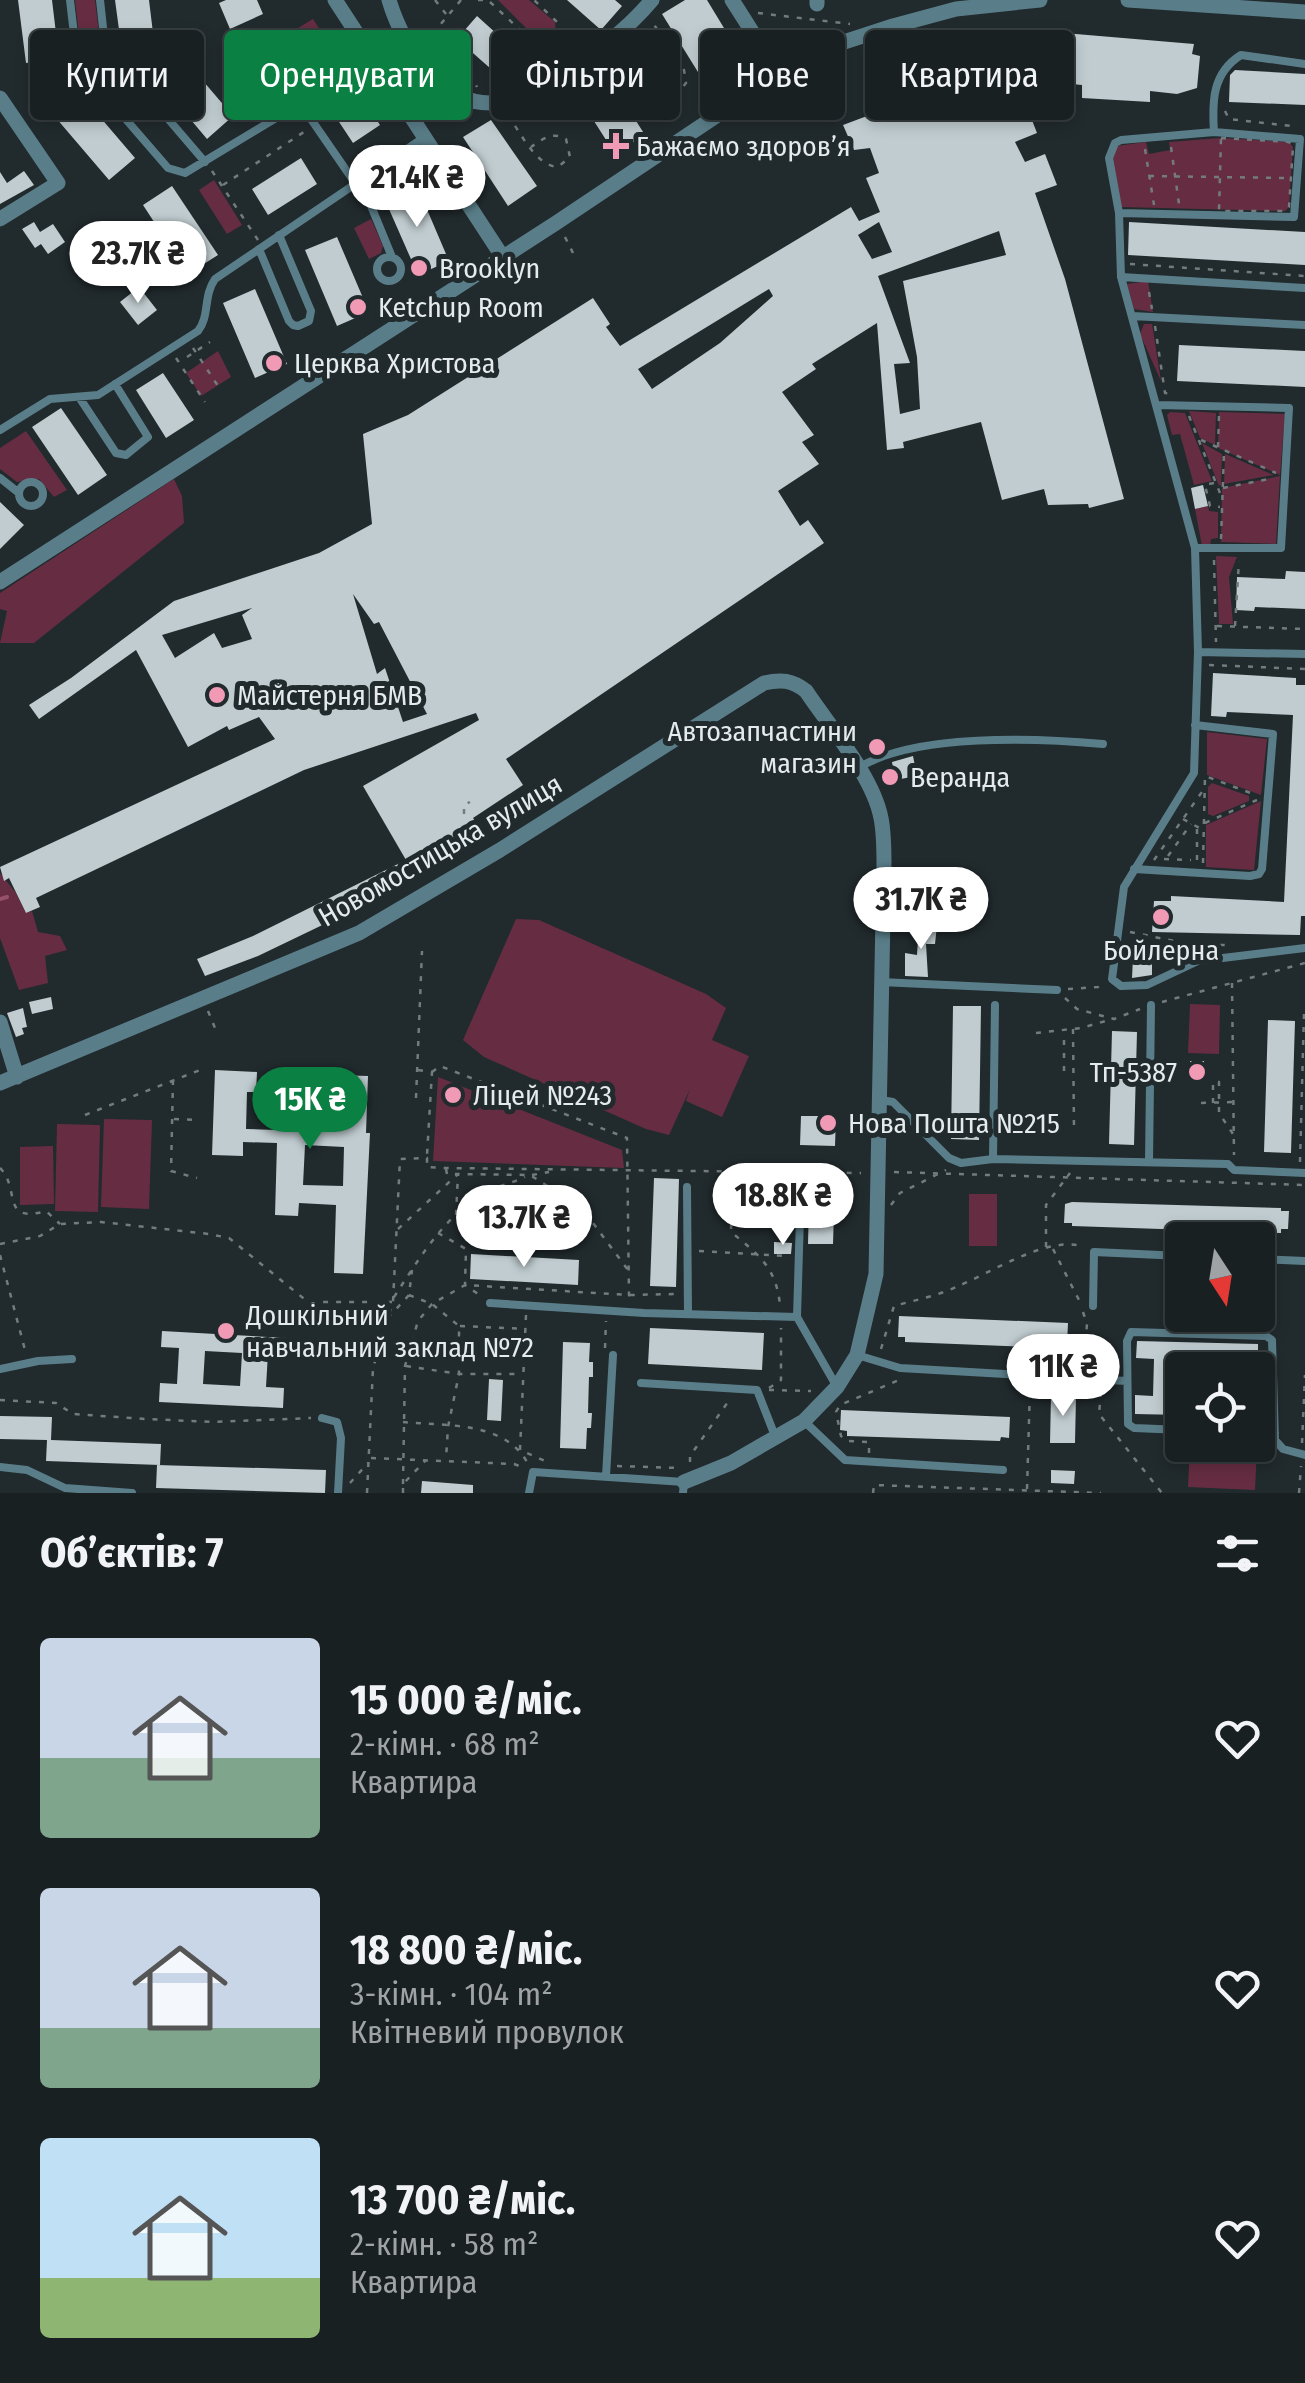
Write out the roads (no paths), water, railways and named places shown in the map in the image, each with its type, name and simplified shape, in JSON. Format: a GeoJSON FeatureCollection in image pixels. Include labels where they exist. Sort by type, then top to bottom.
{"type":"FeatureCollection","features":[{"type":"Feature","properties":{"kind":"street"},"geometry":{"type":"LineString","coordinates":[[335,0],[355,30]]}},
{"type":"Feature","properties":{"kind":"street"},"geometry":{"type":"LineString","coordinates":[[389,0],[400,30]]}},
{"type":"Feature","properties":{"kind":"street"},"geometry":{"type":"LineString","coordinates":[[732,0],[751,30]]}},
{"type":"Feature","properties":{"kind":"street"},"geometry":{"type":"LineString","coordinates":[[845,42],[956,9],[1040,0]]}},
{"type":"Feature","properties":{"kind":"street"},"geometry":{"type":"LineString","coordinates":[[1128,0],[1303,8]]}},
{"type":"Feature","properties":{"kind":"street"},"geometry":{"type":"LineString","coordinates":[[471,100],[498,102],[526,94],[598,50],[648,5]]}},
{"type":"Feature","properties":{"kind":"street"},"geometry":{"type":"LineString","coordinates":[[0,98],[58,183],[0,219]]}},
{"type":"Feature","properties":{"kind":"street"},"geometry":{"type":"LineString","coordinates":[[415,120],[502,256]]}},
{"type":"Feature","properties":{"kind":"street"},"geometry":{"type":"LineString","coordinates":[[0,582],[709,120]]}},
{"type":"Feature","properties":{"kind":"street","name":"Новомостицька вулиця"},"geometry":{"type":"LineString","coordinates":[[0,1083],[359,933],[500,850],[764,683],[796,682],[806,691],[858,768]]}},
{"type":"Feature","properties":{"kind":"street"},"geometry":{"type":"LineString","coordinates":[[684,1487],[804,1421],[856,1355],[876,1274],[883,836],[874,796],[858,768]]}},
{"type":"Feature","properties":{"kind":"street"},"geometry":{"type":"LineString","coordinates":[[0,1022],[17,1076]]}},
{"type":"Feature","properties":{"kind":"lane"},"geometry":{"type":"LineString","coordinates":[[70,0],[73,30]]}},
{"type":"Feature","properties":{"kind":"lane"},"geometry":{"type":"LineString","coordinates":[[100,0],[103,30]]}},
{"type":"Feature","properties":{"kind":"lane"},"geometry":{"type":"LineString","coordinates":[[1214,132],[1212,92],[1232,60],[1241,55],[1305,64]]}},
{"type":"Feature","properties":{"kind":"lane"},"geometry":{"type":"LineString","coordinates":[[126,120],[168,168],[185,173],[290,108],[302,106],[358,181],[392,257]]}},
{"type":"Feature","properties":{"kind":"lane"},"geometry":{"type":"LineString","coordinates":[[169,120],[205,162]]}},
{"type":"Feature","properties":{"kind":"lane"},"geometry":{"type":"LineString","coordinates":[[1119,213],[1294,217],[1300,139],[1214,132],[1121,140],[1110,150],[1119,213],[1122,277],[1196,548],[1198,652],[1194,773],[1124,887],[1112,979],[1120,986],[1147,985],[1198,961]]}},
{"type":"Feature","properties":{"kind":"lane"},"geometry":{"type":"LineString","coordinates":[[0,430],[50,399],[98,395],[187,338],[205,322],[207,295],[215,279],[426,136]]}},
{"type":"Feature","properties":{"kind":"lane"},"geometry":{"type":"LineString","coordinates":[[260,248],[289,321],[298,326],[309,321],[311,311],[279,235]]}},
{"type":"Feature","properties":{"kind":"lane"},"geometry":{"type":"LineString","coordinates":[[1122,277],[1305,288]]}},
{"type":"Feature","properties":{"kind":"lane"},"geometry":{"type":"LineString","coordinates":[[1132,316],[1305,325]]}},
{"type":"Feature","properties":{"kind":"lane"},"geometry":{"type":"LineString","coordinates":[[79,397],[116,453],[126,455],[148,436],[115,384]]}},
{"type":"Feature","properties":{"kind":"lane"},"geometry":{"type":"LineString","coordinates":[[1156,405],[1289,408],[1281,548],[1196,548]]}},
{"type":"Feature","properties":{"kind":"lane"},"geometry":{"type":"LineString","coordinates":[[0,478],[19,493]]}},
{"type":"Feature","properties":{"kind":"lane"},"geometry":{"type":"LineString","coordinates":[[1198,652],[1305,654]]}},
{"type":"Feature","properties":{"kind":"lane"},"geometry":{"type":"LineString","coordinates":[[1134,869],[1260,874],[1273,734],[1195,724]]}},
{"type":"Feature","properties":{"kind":"lane"},"geometry":{"type":"LineString","coordinates":[[858,768],[880,754],[909,748],[1044,739],[1104,744]]}},
{"type":"Feature","properties":{"kind":"lane"},"geometry":{"type":"LineString","coordinates":[[1114,943],[1198,961],[1305,948]]}},
{"type":"Feature","properties":{"kind":"lane"},"geometry":{"type":"LineString","coordinates":[[880,982],[1057,990]]}},
{"type":"Feature","properties":{"kind":"lane"},"geometry":{"type":"LineString","coordinates":[[992,1159],[995,1005]]}},
{"type":"Feature","properties":{"kind":"lane"},"geometry":{"type":"LineString","coordinates":[[1149,1162],[1151,1005]]}},
{"type":"Feature","properties":{"kind":"lane"},"geometry":{"type":"LineString","coordinates":[[880,1100],[893,1102],[949,1158],[961,1163],[992,1159],[1228,1164],[1234,1170],[1302,1172]]}},
{"type":"Feature","properties":{"kind":"lane"},"geometry":{"type":"LineString","coordinates":[[687,1187],[688,1314]]}},
{"type":"Feature","properties":{"kind":"lane"},"geometry":{"type":"LineString","coordinates":[[800,1217],[797,1317],[835,1384]]}},
{"type":"Feature","properties":{"kind":"lane"},"geometry":{"type":"LineString","coordinates":[[1093,1306],[1094,1252],[1165,1255]]}},
{"type":"Feature","properties":{"kind":"lane"},"geometry":{"type":"LineString","coordinates":[[1275,1260],[1305,1261]]}},
{"type":"Feature","properties":{"kind":"lane"},"geometry":{"type":"LineString","coordinates":[[490,1302],[797,1317]]}},
{"type":"Feature","properties":{"kind":"lane"},"geometry":{"type":"LineString","coordinates":[[1165,1429],[1130,1426],[1128,1336],[1135,1331],[1268,1337],[1274,1343],[1274,1352]]}},
{"type":"Feature","properties":{"kind":"lane"},"geometry":{"type":"LineString","coordinates":[[606,1476],[613,1355]]}},
{"type":"Feature","properties":{"kind":"lane"},"geometry":{"type":"LineString","coordinates":[[856,1355],[910,1369],[1127,1381]]}},
{"type":"Feature","properties":{"kind":"lane"},"geometry":{"type":"LineString","coordinates":[[0,1368],[38,1360],[72,1359]]}},
{"type":"Feature","properties":{"kind":"lane"},"geometry":{"type":"LineString","coordinates":[[641,1384],[758,1390],[776,1438]]}},
{"type":"Feature","properties":{"kind":"lane"},"geometry":{"type":"LineString","coordinates":[[322,1418],[336,1422],[341,1438],[340,1493]]}},
{"type":"Feature","properties":{"kind":"lane"},"geometry":{"type":"LineString","coordinates":[[804,1421],[845,1460],[1002,1470]]}},
{"type":"Feature","properties":{"kind":"lane"},"geometry":{"type":"LineString","coordinates":[[1275,1435],[1283,1450],[1305,1455]]}},
{"type":"Feature","properties":{"kind":"lane"},"geometry":{"type":"LineString","coordinates":[[0,1467],[26,1470],[65,1488],[132,1493]]}},
{"type":"Feature","properties":{"kind":"lane"},"geometry":{"type":"LineString","coordinates":[[530,1493],[532,1472],[606,1476],[684,1487]]}},
{"type":"Feature","properties":{"kind":"waterway"},"geometry":{"type":"LineString","coordinates":[[0,899],[7,897]]}},
{"type":"Feature","properties":{"kind":"place","name":"Бажаємо здоровʼя"},"geometry":{"type":"Point","coordinates":[616,146]}},
{"type":"Feature","properties":{"kind":"place","name":"Brooklyn"},"geometry":{"type":"Point","coordinates":[419,268]}},
{"type":"Feature","properties":{"kind":"place","name":"Ketchup Room"},"geometry":{"type":"Point","coordinates":[358,307]}},
{"type":"Feature","properties":{"kind":"place","name":"Церква Христова"},"geometry":{"type":"Point","coordinates":[274,363]}},
{"type":"Feature","properties":{"kind":"place","name":"Майстерня БМВ"},"geometry":{"type":"Point","coordinates":[217,695]}},
{"type":"Feature","properties":{"kind":"place","name":"Автозапчастини магазин"},"geometry":{"type":"Point","coordinates":[877,747]}},
{"type":"Feature","properties":{"kind":"place","name":"Веранда"},"geometry":{"type":"Point","coordinates":[890,777]}},
{"type":"Feature","properties":{"kind":"place","name":"Бойлерна"},"geometry":{"type":"Point","coordinates":[1161,917]}},
{"type":"Feature","properties":{"kind":"place","name":"Тп-5387"},"geometry":{"type":"Point","coordinates":[1197,1072]}},
{"type":"Feature","properties":{"kind":"place","name":"Ліцей №243"},"geometry":{"type":"Point","coordinates":[453,1095]}},
{"type":"Feature","properties":{"kind":"place","name":"Нова Пошта №215"},"geometry":{"type":"Point","coordinates":[828,1123]}},
{"type":"Feature","properties":{"kind":"place","name":"Дошкільний навчальний заклад №72"},"geometry":{"type":"Point","coordinates":[226,1331]}}]}
